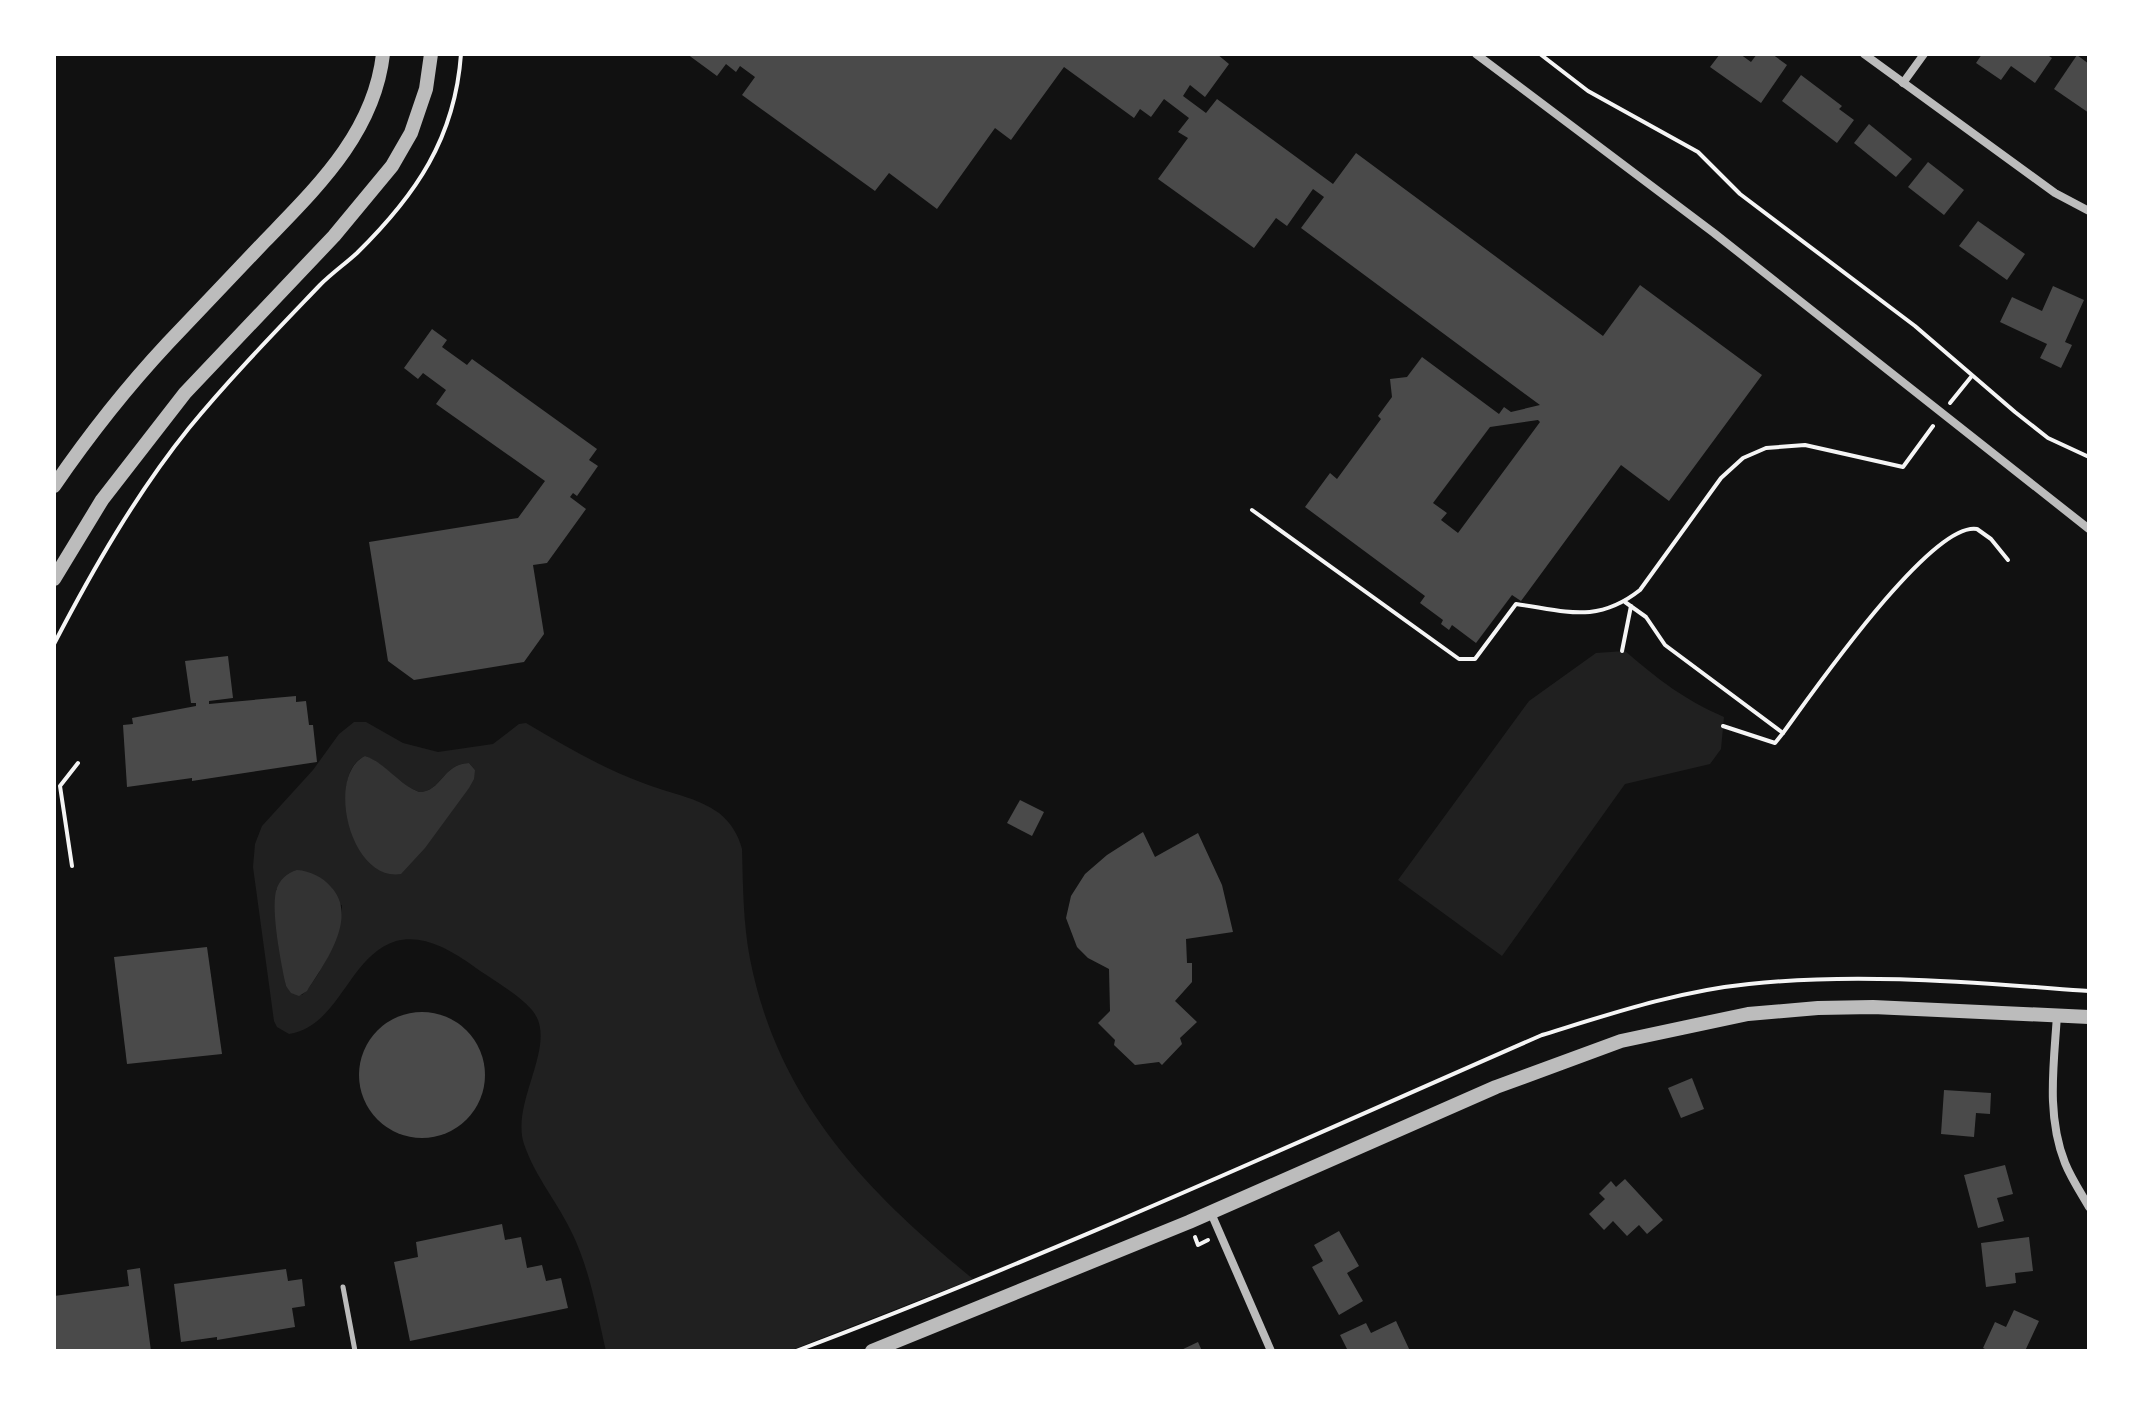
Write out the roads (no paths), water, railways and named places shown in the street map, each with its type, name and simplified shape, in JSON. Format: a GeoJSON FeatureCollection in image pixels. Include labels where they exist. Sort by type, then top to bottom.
{"type":"FeatureCollection","features":[{"type":"Feature","properties":{"kind":"street"},"geometry":{"type":"LineString","coordinates":[[54,486],[127,387],[345,152],[368,110],[381,73],[383,54]]}},
{"type":"Feature","properties":{"kind":"street"},"geometry":{"type":"LineString","coordinates":[[54,579],[102,500],[185,393],[334,236],[392,166],[411,133],[426,89],[431,54]]}},
{"type":"Feature","properties":{"kind":"street"},"geometry":{"type":"LineString","coordinates":[[1476,54],[1652,185],[2089,529]]}},
{"type":"Feature","properties":{"kind":"street"},"geometry":{"type":"LineString","coordinates":[[1864,54],[2055,193],[2089,211]]}},
{"type":"Feature","properties":{"kind":"street"},"geometry":{"type":"LineString","coordinates":[[1903,83],[1924,54]]}},
{"type":"Feature","properties":{"kind":"street"},"geometry":{"type":"LineString","coordinates":[[872,1351],[1211,1213],[1496,1087],[1621,1041],[1748,1014],[1818,1008],[1873,1007],[2089,1017]]}},
{"type":"Feature","properties":{"kind":"street"},"geometry":{"type":"LineString","coordinates":[[2057,1015],[2052,1088],[2054,1123],[2065,1163],[2089,1207]]}},
{"type":"Feature","properties":{"kind":"street"},"geometry":{"type":"LineString","coordinates":[[1211,1213],[1271,1351]]}},
{"type":"Feature","properties":{"kind":"lane"},"geometry":{"type":"LineString","coordinates":[[343,1287],[355,1351]]}}]}
